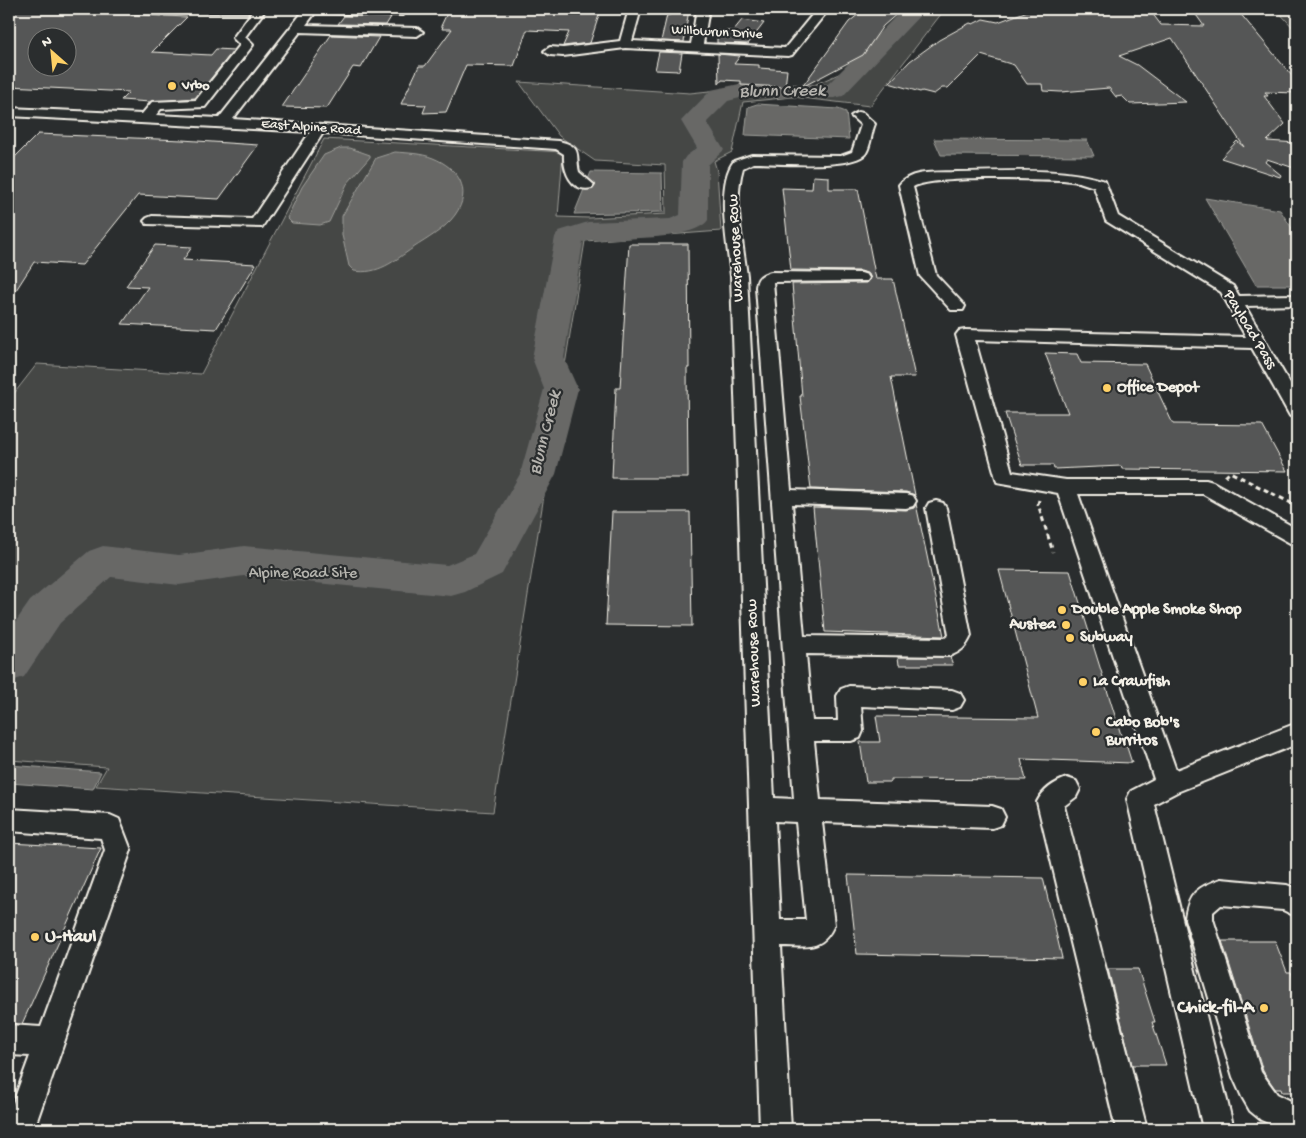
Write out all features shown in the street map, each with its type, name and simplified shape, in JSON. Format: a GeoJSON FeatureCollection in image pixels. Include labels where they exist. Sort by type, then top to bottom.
{"type":"FeatureCollection","features":[{"type":"Feature","properties":{"kind":"street"},"geometry":{"type":"LineString","coordinates":[[196,9],[256,9]]}},
{"type":"Feature","properties":{"kind":"street"},"geometry":{"type":"LineString","coordinates":[[144,118],[157,105],[200,104],[247,45],[239,38],[260,9]]}},
{"type":"Feature","properties":{"kind":"street"},"geometry":{"type":"LineString","coordinates":[[223,122],[311,9],[398,13]]}},
{"type":"Feature","properties":{"kind":"street"},"geometry":{"type":"LineString","coordinates":[[625,44],[635,9]]}},
{"type":"Feature","properties":{"kind":"street"},"geometry":{"type":"LineString","coordinates":[[696,47],[704,9]]}},
{"type":"Feature","properties":{"kind":"street","name":"Willowrun Drive"},"geometry":{"type":"LineString","coordinates":[[550,51],[563,52],[625,44],[788,52],[823,9]]}},
{"type":"Feature","properties":{"kind":"street"},"geometry":{"type":"LineString","coordinates":[[296,28],[417,32]]}},
{"type":"Feature","properties":{"kind":"street","name":"East Alpine Road"},"geometry":{"type":"LineString","coordinates":[[9,112],[319,128],[565,147],[570,152],[571,170],[575,179],[587,184]]}},
{"type":"Feature","properties":{"kind":"street","name":"Warehouse Row"},"geometry":{"type":"LineString","coordinates":[[775,1129],[740,286],[733,218],[734,177],[736,168],[740,163],[752,159],[841,160],[851,158],[859,153],[862,148],[863,132],[868,124],[858,116]]}},
{"type":"Feature","properties":{"kind":"street"},"geometry":{"type":"LineString","coordinates":[[152,221],[257,224],[319,128]]}},
{"type":"Feature","properties":{"kind":"street","name":"Payload Pass"},"geometry":{"type":"LineString","coordinates":[[958,306],[928,276],[906,191],[906,184],[918,178],[956,176],[1063,176],[1093,180],[1100,184],[1103,190],[1111,218],[1227,289],[1297,412]]}},
{"type":"Feature","properties":{"kind":"street"},"geometry":{"type":"LineString","coordinates":[[767,933],[813,933],[820,925],[801,731],[764,287],[765,280],[771,276],[861,278]]}},
{"type":"Feature","properties":{"kind":"street"},"geometry":{"type":"LineString","coordinates":[[1234,300],[1296,303]]}},
{"type":"Feature","properties":{"kind":"street"},"geometry":{"type":"LineString","coordinates":[[1258,343],[965,335],[1004,477],[1066,487],[1206,487],[1297,538]]}},
{"type":"Feature","properties":{"kind":"street"},"geometry":{"type":"LineString","coordinates":[[1066,487],[1168,784]]}},
{"type":"Feature","properties":{"kind":"street"},"geometry":{"type":"LineString","coordinates":[[783,497],[906,502]]}},
{"type":"Feature","properties":{"kind":"street"},"geometry":{"type":"LineString","coordinates":[[794,644],[949,647],[958,641],[960,636],[936,508]]}},
{"type":"Feature","properties":{"kind":"street"},"geometry":{"type":"LineString","coordinates":[[801,731],[851,731],[849,696],[952,700]]}},
{"type":"Feature","properties":{"kind":"street"},"geometry":{"type":"LineString","coordinates":[[1219,1129],[1140,799],[1168,784],[1297,733]]}},
{"type":"Feature","properties":{"kind":"street"},"geometry":{"type":"LineString","coordinates":[[1067,789],[1050,802],[1132,1129]]}},
{"type":"Feature","properties":{"kind":"street"},"geometry":{"type":"LineString","coordinates":[[762,809],[992,817]]}},
{"type":"Feature","properties":{"kind":"street"},"geometry":{"type":"LineString","coordinates":[[9,820],[110,828],[118,850],[19,1129]]}},
{"type":"Feature","properties":{"kind":"street"},"geometry":{"type":"LineString","coordinates":[[1297,904],[1287,898],[1221,892],[1209,896],[1200,908],[1199,919],[1248,1077],[1259,1099],[1278,1114],[1297,1119]]}},
{"type":"Feature","properties":{"kind":"street"},"geometry":{"type":"LineString","coordinates":[[9,1040],[50,1042]]}},
{"type":"Feature","properties":{"kind":"path"},"geometry":{"type":"LineString","coordinates":[[1040,494],[1038,504],[1053,552]]}},
{"type":"Feature","properties":{"kind":"green space","name":"Alpine Road Site"},"geometry":{"type":"Polygon","coordinates":[[[910,9],[945,9],[870,106],[793,97],[743,102],[732,152],[714,161],[717,171],[721,231],[585,241],[493,812],[96,786],[107,767],[9,760],[9,400],[37,364],[201,374],[324,139],[563,152],[558,217],[589,218],[666,214],[665,165],[595,161],[559,136],[519,82],[690,93],[748,87],[807,88],[841,73],[910,9]]]}},
{"type":"Feature","properties":{"kind":"green space"},"geometry":{"type":"Polygon","coordinates":[[[1276,9],[1297,9],[1297,32],[1276,9]]]}},
{"type":"Feature","properties":{"kind":"shaded area"},"geometry":{"type":"Polygon","coordinates":[[[757,104],[838,109],[846,112],[849,139],[745,135],[748,107],[757,104]]]}},
{"type":"Feature","properties":{"kind":"shaded area"},"geometry":{"type":"Polygon","coordinates":[[[934,139],[1087,140],[1094,156],[941,155],[934,139]]]}},
{"type":"Feature","properties":{"kind":"shaded area"},"geometry":{"type":"Polygon","coordinates":[[[341,148],[350,148],[370,155],[370,157],[347,184],[329,222],[320,225],[292,223],[287,218],[302,187],[324,155],[341,148]]]}},
{"type":"Feature","properties":{"kind":"shaded area"},"geometry":{"type":"Polygon","coordinates":[[[395,152],[428,156],[450,168],[456,174],[463,189],[460,206],[451,220],[441,229],[392,262],[371,271],[354,271],[349,266],[342,235],[342,216],[376,158],[395,152]]]}},
{"type":"Feature","properties":{"kind":"shaded area"},"geometry":{"type":"Polygon","coordinates":[[[591,172],[662,173],[663,212],[574,214],[591,172]]]}},
{"type":"Feature","properties":{"kind":"shaded area"},"geometry":{"type":"Polygon","coordinates":[[[1205,198],[1280,210],[1297,236],[1297,285],[1256,285],[1205,198]]]}},
{"type":"Feature","properties":{"kind":"shaded area"},"geometry":{"type":"Polygon","coordinates":[[[9,765],[101,772],[93,789],[9,783],[9,765]]]}},
{"type":"Feature","properties":{"kind":"building"},"geometry":{"type":"Polygon","coordinates":[[[9,9],[187,17],[152,52],[211,55],[216,49],[234,50],[195,98],[150,102],[121,100],[129,92],[9,86],[9,9]]]}},
{"type":"Feature","properties":{"kind":"building"},"geometry":{"type":"Polygon","coordinates":[[[449,9],[601,9],[590,43],[563,46],[569,32],[527,30],[514,66],[466,65],[446,112],[423,113],[426,105],[401,104],[419,66],[425,66],[452,29],[442,29],[443,26],[441,26],[449,9]]]}},
{"type":"Feature","properties":{"kind":"building"},"geometry":{"type":"Polygon","coordinates":[[[671,9],[689,9],[684,42],[661,41],[667,15],[670,15],[671,9]]]}},
{"type":"Feature","properties":{"kind":"building"},"geometry":{"type":"Polygon","coordinates":[[[865,9],[880,9],[898,13],[883,26],[863,55],[802,87],[849,22],[865,9]]]}},
{"type":"Feature","properties":{"kind":"building"},"geometry":{"type":"Polygon","coordinates":[[[1033,9],[1149,9],[1161,25],[1204,26],[1194,12],[1201,12],[1199,9],[1233,9],[1239,12],[1297,82],[1297,93],[1265,92],[1268,96],[1264,96],[1285,124],[1267,141],[1297,143],[1297,169],[1267,159],[1265,162],[1281,175],[1280,177],[1221,158],[1237,141],[1244,147],[1172,38],[1119,56],[1137,65],[1186,102],[1130,104],[1122,96],[1116,97],[1109,88],[1061,92],[1043,91],[1042,84],[1027,84],[1014,65],[981,55],[948,88],[942,88],[934,94],[889,83],[910,61],[939,40],[970,23],[973,24],[983,19],[998,22],[1033,9]]]}},
{"type":"Feature","properties":{"kind":"building"},"geometry":{"type":"Polygon","coordinates":[[[344,16],[391,17],[386,25],[338,24],[344,16]]]}},
{"type":"Feature","properties":{"kind":"building"},"geometry":{"type":"Polygon","coordinates":[[[742,20],[764,23],[748,44],[717,43],[717,31],[733,31],[742,20]]]}},
{"type":"Feature","properties":{"kind":"building"},"geometry":{"type":"Polygon","coordinates":[[[331,35],[379,37],[361,68],[353,67],[327,108],[282,107],[331,35]]]}},
{"type":"Feature","properties":{"kind":"building"},"geometry":{"type":"Polygon","coordinates":[[[659,52],[682,53],[679,71],[655,70],[659,52]]]}},
{"type":"Feature","properties":{"kind":"building"},"geometry":{"type":"Polygon","coordinates":[[[718,54],[740,56],[734,64],[759,65],[759,68],[787,70],[785,87],[741,85],[741,81],[722,80],[719,84],[718,54]]]}},
{"type":"Feature","properties":{"kind":"building"},"geometry":{"type":"Polygon","coordinates":[[[38,134],[258,145],[219,199],[138,195],[82,265],[34,262],[9,301],[9,163],[38,134]]]}},
{"type":"Feature","properties":{"kind":"building"},"geometry":{"type":"Polygon","coordinates":[[[813,176],[829,177],[829,189],[858,189],[876,279],[893,279],[915,377],[891,377],[915,495],[906,492],[811,489],[800,396],[802,396],[792,284],[867,283],[871,279],[869,274],[861,271],[791,270],[782,188],[812,189],[813,176]]]}},
{"type":"Feature","properties":{"kind":"building"},"geometry":{"type":"Polygon","coordinates":[[[629,244],[688,244],[688,478],[612,478],[616,388],[620,388],[629,244]]]}},
{"type":"Feature","properties":{"kind":"building"},"geometry":{"type":"Polygon","coordinates":[[[155,245],[192,247],[183,260],[256,264],[216,329],[122,324],[148,287],[126,286],[155,245]]]}},
{"type":"Feature","properties":{"kind":"building","name":"Office Depot"},"geometry":{"type":"Polygon","coordinates":[[[1045,353],[1077,354],[1081,363],[1145,364],[1173,424],[1262,425],[1287,471],[1122,469],[1121,466],[1054,469],[1053,465],[1022,465],[1005,413],[1068,413],[1045,353]]]}},
{"type":"Feature","properties":{"kind":"building"},"geometry":{"type":"Polygon","coordinates":[[[916,504],[944,636],[825,632],[813,507],[906,510],[914,508],[916,504]]]}},
{"type":"Feature","properties":{"kind":"building"},"geometry":{"type":"Polygon","coordinates":[[[612,512],[690,512],[692,626],[606,625],[612,512]]]}},
{"type":"Feature","properties":{"kind":"building"},"geometry":{"type":"Polygon","coordinates":[[[999,570],[1070,571],[1122,738],[1124,738],[1132,763],[1021,759],[1026,780],[891,779],[891,782],[866,782],[860,742],[880,742],[876,716],[1038,718],[999,570]]]}},
{"type":"Feature","properties":{"kind":"building"},"geometry":{"type":"Polygon","coordinates":[[[898,657],[950,657],[953,665],[899,665],[898,657]]]}},
{"type":"Feature","properties":{"kind":"building","name":"U-Haul"},"geometry":{"type":"Polygon","coordinates":[[[9,843],[101,848],[22,1024],[9,1023],[9,843]]]}},
{"type":"Feature","properties":{"kind":"building"},"geometry":{"type":"Polygon","coordinates":[[[848,875],[1043,878],[1062,958],[857,954],[848,875]]]}},
{"type":"Feature","properties":{"kind":"building","name":"Chick-fil-A"},"geometry":{"type":"Polygon","coordinates":[[[1222,941],[1275,941],[1287,972],[1291,972],[1297,988],[1297,1092],[1282,1092],[1281,1089],[1275,1089],[1263,1071],[1222,941]]]}},
{"type":"Feature","properties":{"kind":"building"},"geometry":{"type":"Polygon","coordinates":[[[1108,969],[1138,969],[1166,1065],[1132,1065],[1108,969]]]}},
{"type":"Feature","properties":{"kind":"waterway","name":"Blunn Creek"},"geometry":{"type":"LineString","coordinates":[[9,665],[45,612],[103,561],[179,570],[244,561],[451,581],[488,564],[538,474],[561,389],[548,358],[569,237],[588,231],[673,227],[694,220],[695,162],[711,150],[694,121],[720,95],[744,90],[834,91],[915,9]]}},
{"type":"Feature","properties":{"kind":"place","name":"Vrbo"},"geometry":{"type":"Point","coordinates":[172,86]}},
{"type":"Feature","properties":{"kind":"place","name":"Office Depot"},"geometry":{"type":"Point","coordinates":[1107,388]}},
{"type":"Feature","properties":{"kind":"place","name":"Double Apple Smoke Shop"},"geometry":{"type":"Point","coordinates":[1062,610]}},
{"type":"Feature","properties":{"kind":"place","name":"Austea"},"geometry":{"type":"Point","coordinates":[1066,625]}},
{"type":"Feature","properties":{"kind":"place","name":"Subway"},"geometry":{"type":"Point","coordinates":[1070,638]}},
{"type":"Feature","properties":{"kind":"place","name":"La Crawfish"},"geometry":{"type":"Point","coordinates":[1083,682]}},
{"type":"Feature","properties":{"kind":"place","name":"Cabo Bob's Burritos"},"geometry":{"type":"Point","coordinates":[1096,732]}},
{"type":"Feature","properties":{"kind":"place","name":"U-Haul"},"geometry":{"type":"Point","coordinates":[35,937]}},
{"type":"Feature","properties":{"kind":"place","name":"Chick-fil-A"},"geometry":{"type":"Point","coordinates":[1264,1008]}}]}
